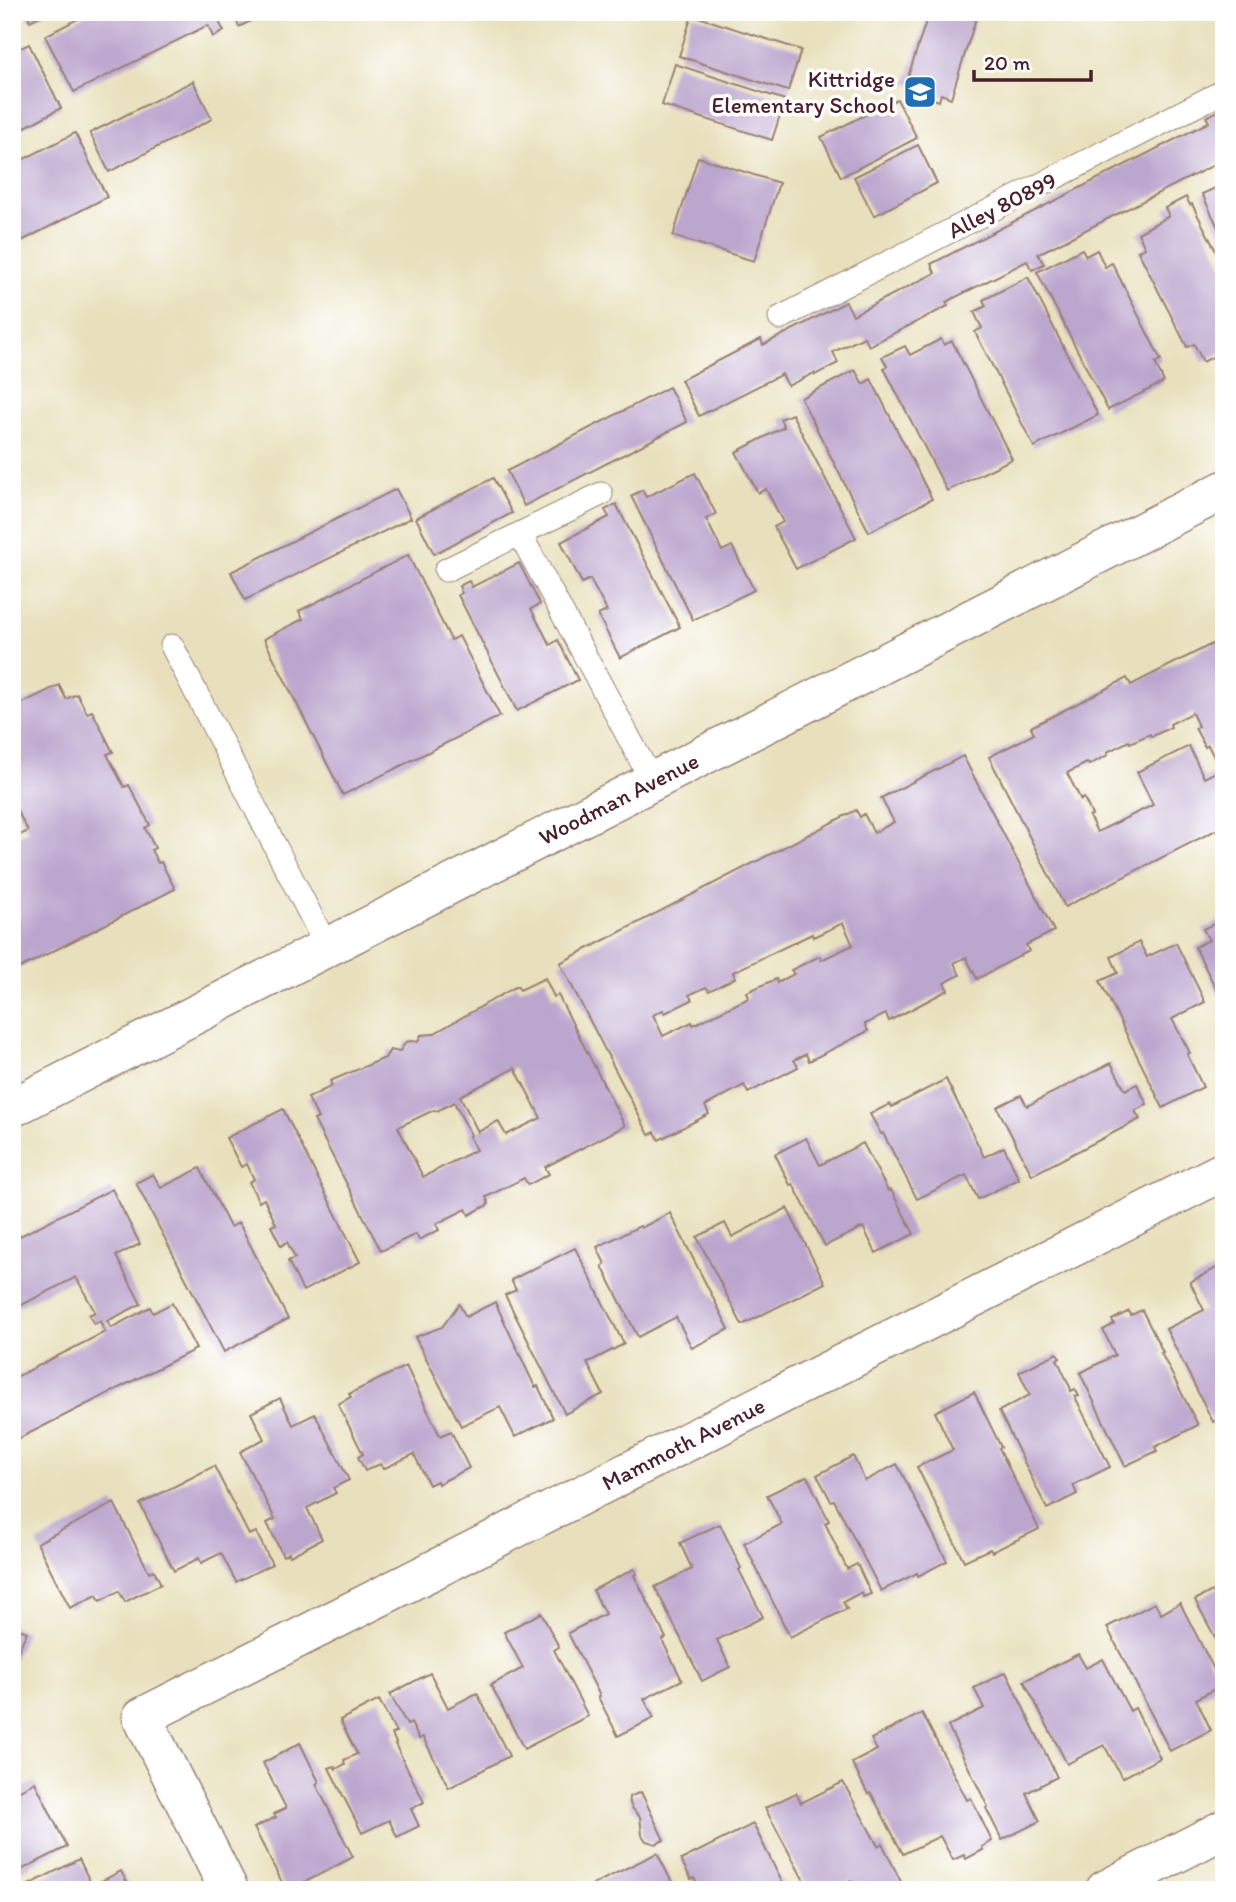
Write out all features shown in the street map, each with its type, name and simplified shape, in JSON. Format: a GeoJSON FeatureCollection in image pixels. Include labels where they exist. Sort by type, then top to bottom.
{"type":"FeatureCollection","features":[{"type":"Feature","properties":{"kind":"street","name":"Woodman Avenue"},"geometry":{"type":"LineString","coordinates":[[12,1108],[1224,489]]}},
{"type":"Feature","properties":{"kind":"street","name":"Mammoth Avenue"},"geometry":{"type":"LineString","coordinates":[[229,1890],[142,1717],[1224,1171]]}},
{"type":"Feature","properties":{"kind":"street"},"geometry":{"type":"LineString","coordinates":[[1105,1890],[1224,1829]]}},
{"type":"Feature","properties":{"kind":"lane","name":"Alley 80899"},"geometry":{"type":"LineString","coordinates":[[780,318],[1224,91]]}},
{"type":"Feature","properties":{"kind":"lane"},"geometry":{"type":"LineString","coordinates":[[446,570],[600,494]]}},
{"type":"Feature","properties":{"kind":"lane"},"geometry":{"type":"LineString","coordinates":[[520,534],[652,781]]}},
{"type":"Feature","properties":{"kind":"lane"},"geometry":{"type":"LineString","coordinates":[[172,646],[327,947]]}},
{"type":"Feature","properties":{"kind":"building"},"geometry":{"type":"Polygon","coordinates":[[[26,12],[48,12],[30,21],[26,12]]]}},
{"type":"Feature","properties":{"kind":"building"},"geometry":{"type":"Polygon","coordinates":[[[91,12],[214,12],[224,31],[213,37],[208,25],[74,92],[45,36],[91,12]]]}},
{"type":"Feature","properties":{"kind":"building"},"geometry":{"type":"Polygon","coordinates":[[[233,12],[268,12],[239,27],[233,12]]]}},
{"type":"Feature","properties":{"kind":"building"},"geometry":{"type":"Polygon","coordinates":[[[929,12],[978,12],[951,98],[941,94],[939,101],[924,96],[927,90],[906,83],[929,12]]]}},
{"type":"Feature","properties":{"kind":"building"},"geometry":{"type":"Polygon","coordinates":[[[692,15],[801,50],[788,91],[679,56],[692,15]]]}},
{"type":"Feature","properties":{"kind":"building"},"geometry":{"type":"Polygon","coordinates":[[[29,44],[61,108],[12,134],[12,52],[29,44]]]}},
{"type":"Feature","properties":{"kind":"building"},"geometry":{"type":"Polygon","coordinates":[[[675,64],[785,100],[772,140],[662,105],[675,64]]]}},
{"type":"Feature","properties":{"kind":"building"},"geometry":{"type":"Polygon","coordinates":[[[193,81],[212,119],[109,172],[90,133],[193,81]]]}},
{"type":"Feature","properties":{"kind":"building"},"geometry":{"type":"Polygon","coordinates":[[[897,99],[917,138],[841,177],[821,137],[897,99]]]}},
{"type":"Feature","properties":{"kind":"building"},"geometry":{"type":"Polygon","coordinates":[[[1224,108],[1224,160],[1038,254],[1044,264],[1032,270],[1027,261],[946,302],[948,306],[869,346],[864,337],[833,352],[838,363],[815,375],[814,373],[788,386],[782,374],[699,416],[681,380],[761,339],[763,345],[846,302],[853,315],[935,273],[931,264],[1209,122],[1206,117],[1224,108]]]}},
{"type":"Feature","properties":{"kind":"building"},"geometry":{"type":"Polygon","coordinates":[[[75,133],[107,197],[12,246],[12,165],[75,133]]]}},
{"type":"Feature","properties":{"kind":"building"},"geometry":{"type":"Polygon","coordinates":[[[918,145],[937,183],[874,216],[854,177],[918,145]]]}},
{"type":"Feature","properties":{"kind":"building"},"geometry":{"type":"Polygon","coordinates":[[[698,157],[779,183],[754,261],[673,236],[698,157]]]}},
{"type":"Feature","properties":{"kind":"building"},"geometry":{"type":"Polygon","coordinates":[[[1224,184],[1224,240],[1202,194],[1224,184]]]}},
{"type":"Feature","properties":{"kind":"building"},"geometry":{"type":"Polygon","coordinates":[[[1186,197],[1224,267],[1224,351],[1203,362],[1194,344],[1187,347],[1138,251],[1145,248],[1138,233],[1169,216],[1165,208],[1186,197]]]}},
{"type":"Feature","properties":{"kind":"building"},"geometry":{"type":"Polygon","coordinates":[[[1082,249],[1086,256],[1097,250],[1105,267],[1112,263],[1161,360],[1155,363],[1164,382],[1108,410],[1037,272],[1082,249]]]}},
{"type":"Feature","properties":{"kind":"building"},"geometry":{"type":"Polygon","coordinates":[[[1028,277],[1098,415],[1034,447],[975,332],[982,328],[974,312],[986,306],[983,300],[1028,277]]]}},
{"type":"Feature","properties":{"kind":"building"},"geometry":{"type":"Polygon","coordinates":[[[941,339],[944,345],[952,341],[1012,459],[947,491],[884,368],[887,366],[882,357],[905,346],[910,355],[941,339]]]}},
{"type":"Feature","properties":{"kind":"building"},"geometry":{"type":"Polygon","coordinates":[[[855,370],[863,384],[871,379],[932,499],[869,532],[801,398],[855,370]]]}},
{"type":"Feature","properties":{"kind":"building"},"geometry":{"type":"Polygon","coordinates":[[[669,387],[687,422],[524,506],[507,471],[669,387]]]}},
{"type":"Feature","properties":{"kind":"building"},"geometry":{"type":"Polygon","coordinates":[[[792,414],[856,538],[796,569],[774,527],[783,522],[766,489],[758,493],[736,452],[784,427],[780,419],[792,414]]]}},
{"type":"Feature","properties":{"kind":"building"},"geometry":{"type":"Polygon","coordinates":[[[695,473],[716,514],[706,519],[722,551],[732,546],[754,590],[693,620],[631,496],[642,490],[646,497],[695,473]]]}},
{"type":"Feature","properties":{"kind":"building"},"geometry":{"type":"Polygon","coordinates":[[[493,478],[512,513],[434,554],[416,518],[493,478]]]}},
{"type":"Feature","properties":{"kind":"building"},"geometry":{"type":"Polygon","coordinates":[[[396,489],[411,518],[245,600],[231,572],[396,489]]]}},
{"type":"Feature","properties":{"kind":"building"},"geometry":{"type":"Polygon","coordinates":[[[616,504],[680,627],[620,658],[598,615],[607,611],[590,579],[582,583],[561,542],[609,517],[605,510],[616,504]]]}},
{"type":"Feature","properties":{"kind":"building"},"geometry":{"type":"Polygon","coordinates":[[[408,555],[451,640],[459,636],[500,716],[343,795],[264,639],[303,619],[299,611],[408,555]]]}},
{"type":"Feature","properties":{"kind":"building"},"geometry":{"type":"Polygon","coordinates":[[[519,563],[540,604],[531,609],[550,645],[558,640],[578,680],[517,711],[458,595],[462,593],[459,586],[469,581],[472,587],[519,563]]]}},
{"type":"Feature","properties":{"kind":"building"},"geometry":{"type":"Polygon","coordinates":[[[1224,638],[1224,826],[1065,907],[989,757],[1034,734],[1031,727],[1127,678],[1131,685],[1224,638]],[[1192,713],[1151,737],[1150,734],[1130,743],[1129,741],[1089,765],[1087,763],[1067,773],[1081,800],[1084,798],[1097,832],[1153,805],[1137,772],[1189,746],[1204,778],[1220,770],[1208,745],[1205,747],[1195,728],[1198,726],[1192,713]]]}},
{"type":"Feature","properties":{"kind":"building"},"geometry":{"type":"Polygon","coordinates":[[[59,685],[66,699],[77,694],[87,713],[92,711],[113,752],[107,754],[124,787],[129,785],[150,825],[145,828],[155,848],[151,850],[158,863],[161,862],[175,889],[12,972],[12,839],[28,831],[12,801],[12,708],[59,685]]]}},
{"type":"Feature","properties":{"kind":"building"},"geometry":{"type":"Polygon","coordinates":[[[963,756],[1054,931],[1026,945],[1029,951],[977,979],[966,957],[954,963],[960,975],[944,983],[948,990],[889,1021],[886,1014],[865,1024],[868,1031],[809,1061],[806,1054],[794,1060],[798,1067],[748,1093],[744,1085],[705,1106],[709,1114],[659,1140],[655,1132],[649,1135],[560,963],[856,810],[860,817],[864,814],[874,833],[894,822],[881,798],[963,756]],[[843,923],[813,937],[812,934],[733,972],[735,978],[709,991],[706,987],[689,995],[692,1000],[665,1013],[663,1010],[653,1015],[663,1036],[749,998],[747,992],[776,979],[777,983],[794,974],[791,970],[820,956],[821,960],[853,945],[843,923]]]}},
{"type":"Feature","properties":{"kind":"building"},"geometry":{"type":"Polygon","coordinates":[[[1224,919],[1224,1005],[1195,947],[1209,940],[1203,929],[1224,919]]]}},
{"type":"Feature","properties":{"kind":"building"},"geometry":{"type":"Polygon","coordinates":[[[1139,942],[1147,957],[1176,943],[1205,1002],[1172,1019],[1190,1053],[1187,1054],[1203,1087],[1163,1108],[1100,981],[1118,973],[1111,957],[1139,942]]]}},
{"type":"Feature","properties":{"kind":"building"},"geometry":{"type":"Polygon","coordinates":[[[545,978],[554,997],[558,995],[625,1126],[545,1167],[549,1174],[528,1185],[524,1178],[486,1197],[489,1204],[469,1215],[466,1209],[436,1224],[439,1230],[419,1240],[416,1234],[381,1251],[314,1120],[318,1118],[308,1098],[332,1086],[330,1081],[385,1058],[390,1050],[399,1052],[406,1042],[418,1042],[421,1035],[433,1034],[517,986],[520,990],[545,978]],[[515,1068],[460,1096],[478,1132],[498,1121],[506,1135],[541,1118],[515,1068]],[[454,1102],[398,1127],[423,1177],[476,1150],[454,1102]]]}},
{"type":"Feature","properties":{"kind":"building"},"geometry":{"type":"Polygon","coordinates":[[[1111,1063],[1125,1090],[1137,1084],[1147,1104],[1135,1111],[1140,1119],[1032,1175],[997,1107],[1021,1095],[1027,1106],[1111,1063]]]}},
{"type":"Feature","properties":{"kind":"building"},"geometry":{"type":"Polygon","coordinates":[[[946,1079],[984,1157],[1004,1147],[1019,1179],[978,1199],[966,1175],[917,1199],[883,1133],[881,1134],[870,1114],[890,1104],[892,1107],[946,1079]]]}},
{"type":"Feature","properties":{"kind":"building"},"geometry":{"type":"Polygon","coordinates":[[[283,1109],[360,1262],[303,1291],[288,1261],[295,1258],[287,1242],[281,1246],[271,1226],[276,1224],[264,1199],[259,1202],[249,1182],[254,1179],[247,1164],[241,1167],[226,1138],[283,1109]]]}},
{"type":"Feature","properties":{"kind":"building"},"geometry":{"type":"Polygon","coordinates":[[[806,1138],[820,1165],[863,1143],[914,1234],[876,1253],[863,1227],[825,1246],[775,1154],[806,1138]]]}},
{"type":"Feature","properties":{"kind":"building"},"geometry":{"type":"Polygon","coordinates":[[[200,1168],[230,1227],[239,1223],[288,1319],[224,1352],[136,1183],[153,1174],[161,1188],[200,1168]]]}},
{"type":"Feature","properties":{"kind":"building"},"geometry":{"type":"Polygon","coordinates":[[[112,1189],[140,1244],[116,1256],[141,1304],[107,1321],[111,1328],[150,1307],[153,1313],[172,1303],[196,1349],[12,1442],[12,1379],[105,1332],[100,1321],[94,1324],[89,1315],[95,1312],[76,1277],[12,1310],[12,1240],[112,1189]]]}},
{"type":"Feature","properties":{"kind":"building"},"geometry":{"type":"Polygon","coordinates":[[[787,1208],[825,1283],[742,1325],[697,1237],[725,1223],[732,1237],[787,1208]]]}},
{"type":"Feature","properties":{"kind":"building"},"geometry":{"type":"Polygon","coordinates":[[[670,1213],[729,1329],[692,1348],[676,1317],[638,1337],[602,1266],[605,1264],[597,1247],[670,1213]]]}},
{"type":"Feature","properties":{"kind":"building"},"geometry":{"type":"Polygon","coordinates":[[[575,1248],[624,1344],[587,1363],[603,1394],[565,1414],[505,1295],[516,1290],[511,1280],[575,1248]]]}},
{"type":"Feature","properties":{"kind":"building"},"geometry":{"type":"Polygon","coordinates":[[[1224,1264],[1224,1417],[1213,1422],[1166,1329],[1204,1310],[1190,1282],[1224,1264]]]}},
{"type":"Feature","properties":{"kind":"building"},"geometry":{"type":"Polygon","coordinates":[[[495,1302],[535,1387],[538,1386],[553,1418],[515,1437],[500,1407],[461,1426],[415,1337],[442,1327],[459,1304],[466,1317],[495,1302]]]}},
{"type":"Feature","properties":{"kind":"building"},"geometry":{"type":"Polygon","coordinates":[[[1142,1310],[1198,1425],[1155,1447],[1157,1451],[1125,1466],[1080,1373],[1115,1355],[1103,1330],[1114,1324],[1112,1320],[1129,1311],[1131,1315],[1142,1310]]]}},
{"type":"Feature","properties":{"kind":"building"},"geometry":{"type":"Polygon","coordinates":[[[1057,1353],[1071,1391],[1075,1389],[1079,1396],[1075,1397],[1110,1467],[1073,1485],[1077,1494],[1047,1509],[999,1411],[1030,1395],[1019,1372],[1057,1353]]]}},
{"type":"Feature","properties":{"kind":"building"},"geometry":{"type":"Polygon","coordinates":[[[406,1366],[440,1436],[451,1431],[469,1468],[438,1484],[437,1481],[429,1485],[414,1454],[383,1469],[380,1464],[365,1471],[358,1457],[363,1454],[338,1404],[351,1397],[349,1394],[406,1366]]]}},
{"type":"Feature","properties":{"kind":"building"},"geometry":{"type":"Polygon","coordinates":[[[974,1392],[1039,1529],[992,1552],[990,1549],[964,1561],[917,1467],[953,1450],[935,1412],[974,1392]]]}},
{"type":"Feature","properties":{"kind":"building"},"geometry":{"type":"Polygon","coordinates":[[[280,1398],[293,1425],[315,1414],[349,1480],[333,1488],[336,1493],[307,1508],[322,1539],[290,1556],[289,1553],[283,1556],[267,1523],[275,1519],[240,1452],[264,1439],[251,1413],[280,1398]]]}},
{"type":"Feature","properties":{"kind":"building"},"geometry":{"type":"Polygon","coordinates":[[[853,1456],[865,1481],[897,1464],[947,1561],[881,1591],[834,1500],[831,1501],[817,1475],[853,1456]]]}},
{"type":"Feature","properties":{"kind":"building"},"geometry":{"type":"Polygon","coordinates":[[[214,1466],[249,1535],[256,1532],[272,1564],[236,1582],[221,1553],[201,1563],[199,1558],[174,1571],[140,1504],[214,1466]]]}},
{"type":"Feature","properties":{"kind":"building"},"geometry":{"type":"Polygon","coordinates":[[[807,1476],[829,1521],[825,1523],[847,1569],[857,1564],[871,1594],[863,1597],[862,1592],[843,1602],[847,1609],[790,1637],[744,1543],[782,1524],[767,1495],[807,1476]]]}},
{"type":"Feature","properties":{"kind":"building"},"geometry":{"type":"Polygon","coordinates":[[[114,1503],[149,1572],[154,1570],[161,1584],[125,1602],[119,1591],[100,1601],[97,1595],[70,1608],[37,1543],[114,1503]]]}},
{"type":"Feature","properties":{"kind":"building"},"geometry":{"type":"Polygon","coordinates":[[[720,1524],[763,1617],[717,1640],[730,1667],[702,1681],[655,1587],[692,1569],[680,1543],[720,1524]]]}},
{"type":"Feature","properties":{"kind":"building"},"geometry":{"type":"Polygon","coordinates":[[[634,1569],[637,1574],[634,1575],[666,1638],[662,1640],[682,1680],[644,1699],[654,1718],[618,1736],[568,1633],[605,1614],[593,1590],[634,1569]]]}},
{"type":"Feature","properties":{"kind":"building"},"geometry":{"type":"Polygon","coordinates":[[[1224,1585],[1224,1654],[1195,1600],[1224,1585]]]}},
{"type":"Feature","properties":{"kind":"building"},"geometry":{"type":"Polygon","coordinates":[[[1155,1603],[1161,1614],[1180,1603],[1222,1685],[1196,1699],[1211,1730],[1170,1751],[1107,1627],[1155,1603]]]}},
{"type":"Feature","properties":{"kind":"building"},"geometry":{"type":"Polygon","coordinates":[[[541,1613],[559,1647],[554,1650],[588,1716],[524,1749],[491,1685],[523,1668],[504,1632],[541,1613]]]}},
{"type":"Feature","properties":{"kind":"building"},"geometry":{"type":"Polygon","coordinates":[[[12,1626],[27,1632],[12,1663],[12,1626]]]}},
{"type":"Feature","properties":{"kind":"building"},"geometry":{"type":"Polygon","coordinates":[[[1078,1654],[1086,1668],[1103,1659],[1130,1711],[1135,1708],[1160,1758],[1122,1778],[1104,1745],[1067,1764],[1024,1681],[1078,1654]]]}},
{"type":"Feature","properties":{"kind":"building"},"geometry":{"type":"Polygon","coordinates":[[[1006,1672],[1057,1777],[1026,1793],[1040,1821],[1002,1840],[948,1726],[984,1708],[974,1688],[1006,1672]]]}},
{"type":"Feature","properties":{"kind":"building"},"geometry":{"type":"Polygon","coordinates":[[[430,1673],[448,1708],[477,1693],[509,1756],[449,1788],[423,1737],[419,1739],[411,1723],[407,1725],[390,1694],[430,1673]]]}},
{"type":"Feature","properties":{"kind":"building"},"geometry":{"type":"Polygon","coordinates":[[[379,1700],[396,1732],[392,1734],[395,1744],[424,1802],[411,1809],[419,1826],[397,1837],[389,1820],[362,1833],[329,1768],[334,1766],[336,1769],[345,1764],[344,1760],[357,1754],[340,1720],[379,1700]]]}},
{"type":"Feature","properties":{"kind":"building"},"geometry":{"type":"Polygon","coordinates":[[[922,1713],[967,1800],[971,1798],[992,1841],[982,1847],[983,1850],[966,1859],[964,1855],[953,1860],[940,1836],[903,1854],[852,1763],[877,1750],[871,1739],[922,1713]]]}},
{"type":"Feature","properties":{"kind":"building"},"geometry":{"type":"Polygon","coordinates":[[[300,1743],[319,1782],[316,1784],[353,1857],[286,1890],[254,1828],[276,1817],[274,1814],[286,1808],[263,1763],[300,1743]]]}},
{"type":"Feature","properties":{"kind":"building"},"geometry":{"type":"Polygon","coordinates":[[[35,1782],[67,1847],[15,1873],[12,1867],[12,1794],[35,1782]]]}},
{"type":"Feature","properties":{"kind":"building"},"geometry":{"type":"Polygon","coordinates":[[[843,1782],[878,1846],[882,1843],[905,1890],[856,1890],[851,1880],[837,1890],[809,1890],[765,1808],[796,1793],[801,1803],[843,1782]]]}},
{"type":"Feature","properties":{"kind":"building"},"geometry":{"type":"Polygon","coordinates":[[[641,1792],[664,1840],[656,1844],[646,1841],[642,1835],[640,1817],[630,1803],[629,1797],[641,1792]]]}},
{"type":"Feature","properties":{"kind":"building"},"geometry":{"type":"Polygon","coordinates":[[[753,1824],[786,1890],[700,1890],[681,1860],[753,1824]]]}},
{"type":"Feature","properties":{"kind":"building"},"geometry":{"type":"Polygon","coordinates":[[[657,1853],[676,1890],[592,1890],[590,1886],[657,1853]]]}},
{"type":"Feature","properties":{"kind":"building"},"geometry":{"type":"Polygon","coordinates":[[[79,1859],[92,1886],[121,1871],[131,1890],[19,1890],[79,1859]]]}},
{"type":"Feature","properties":{"kind":"place","name":"Kittridge Elementary School"},"geometry":{"type":"Point","coordinates":[920,92]}}]}
